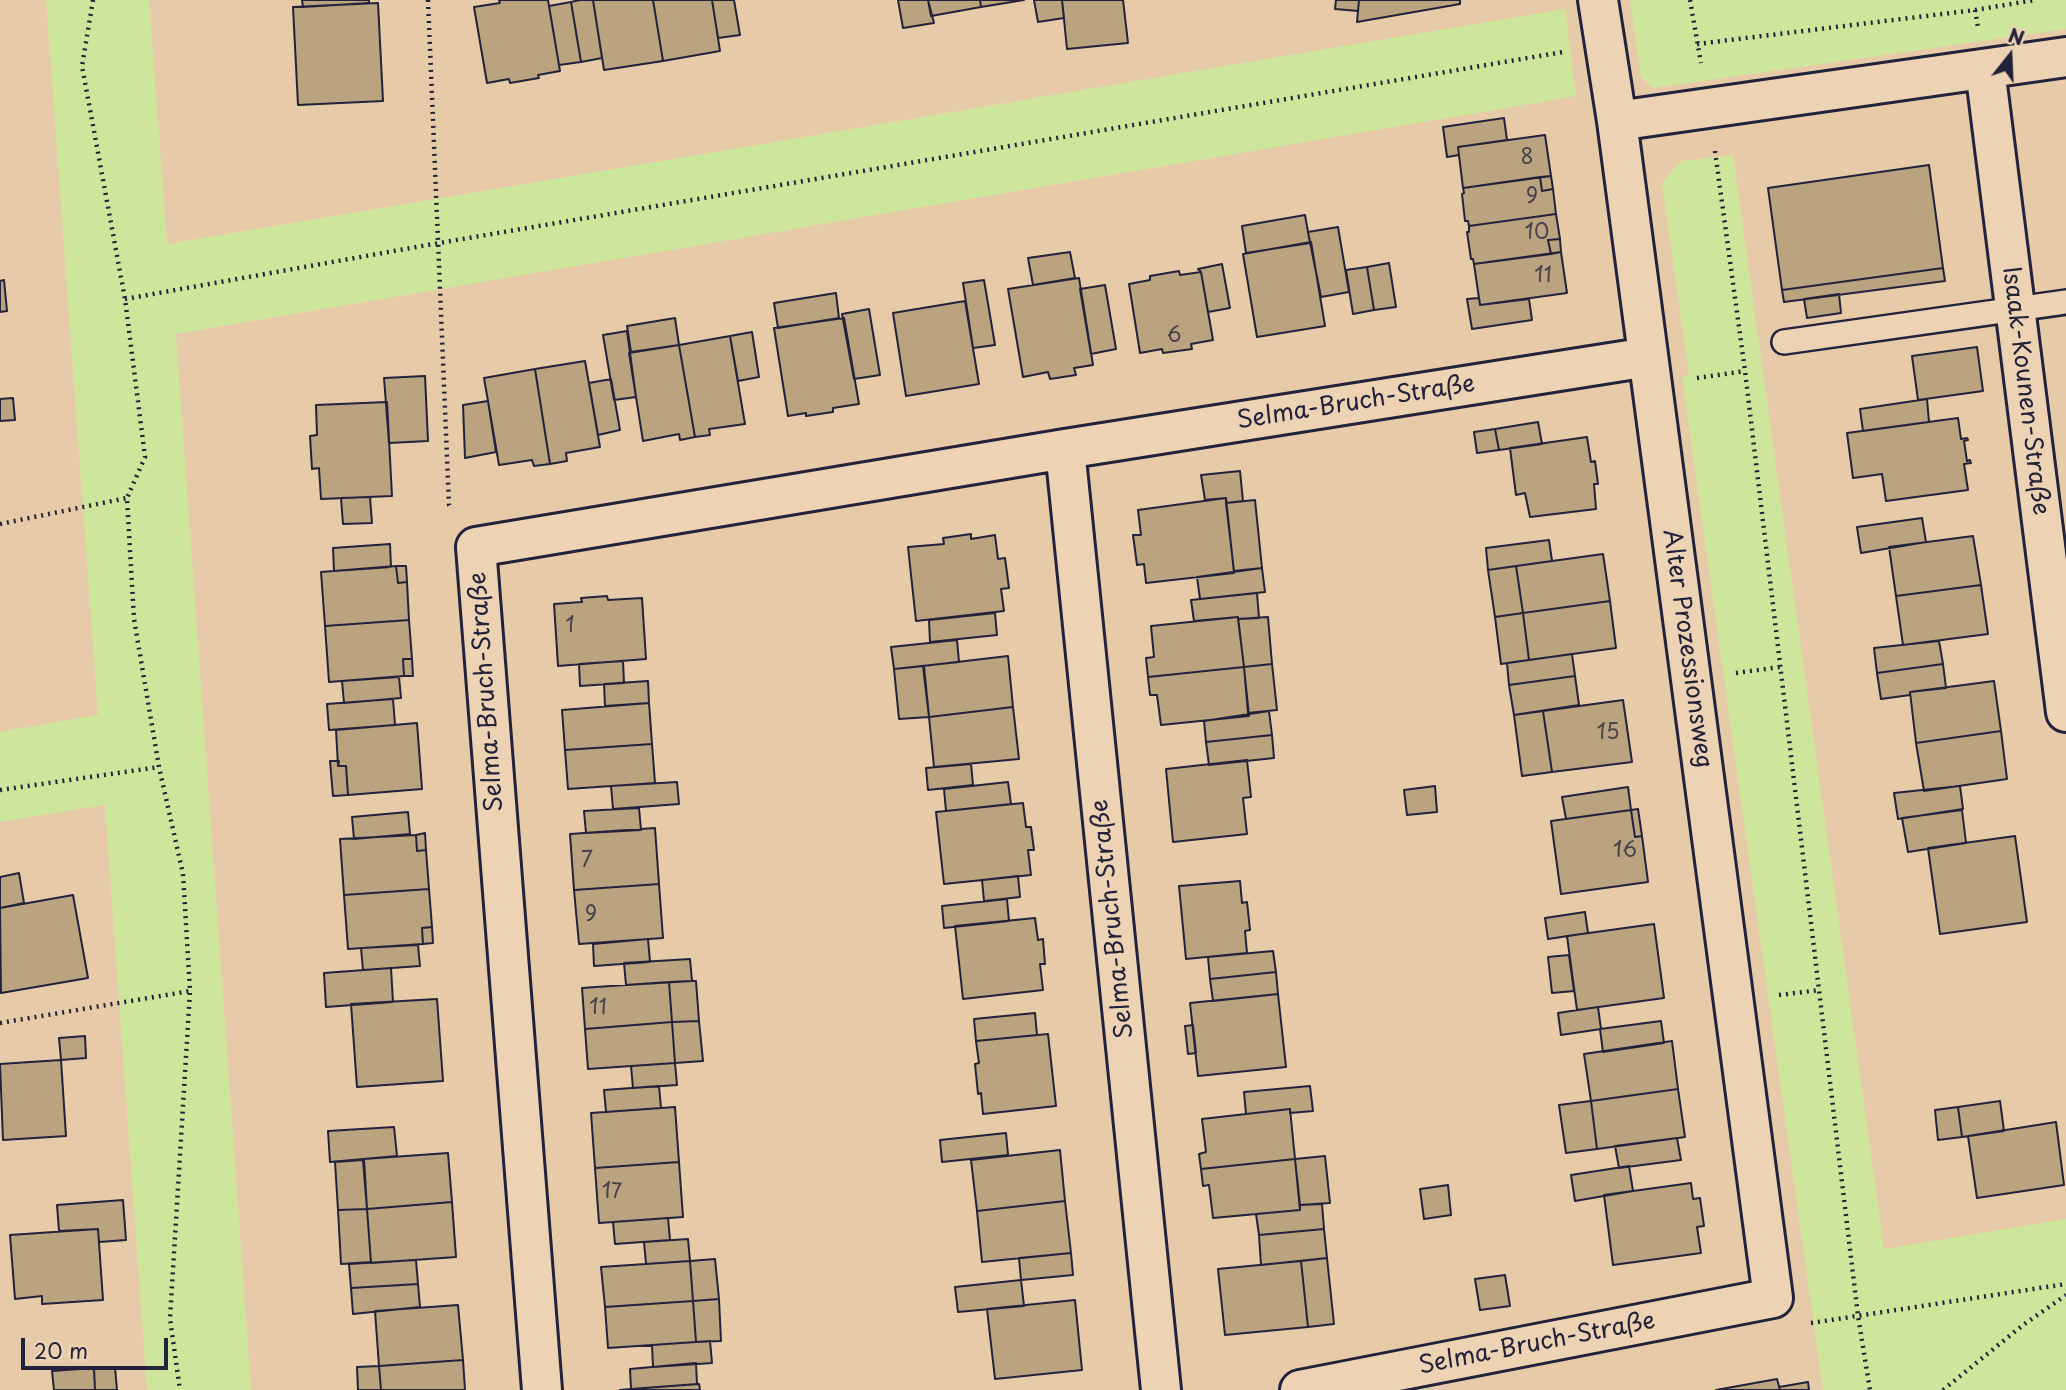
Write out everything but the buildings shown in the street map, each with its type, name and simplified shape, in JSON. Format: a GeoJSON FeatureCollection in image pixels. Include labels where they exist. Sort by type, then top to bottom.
{"type":"FeatureCollection","features":[{"type":"Feature","properties":{"kind":"street","name":"Alter Prozessionsweg"},"geometry":{"type":"LineString","coordinates":[[1598,0],[1617,121],[1773,1298]]}},
{"type":"Feature","properties":{"kind":"street"},"geometry":{"type":"LineString","coordinates":[[1617,121],[2066,58]]}},
{"type":"Feature","properties":{"kind":"street","name":"Isaak-Kounen-Straße"},"geometry":{"type":"LineString","coordinates":[[1985,69],[2066,712]]}},
{"type":"Feature","properties":{"kind":"street","name":"Selma-Bruch-Straße"},"geometry":{"type":"LineString","coordinates":[[542,1390],[476,547],[1065,449],[1648,357]]}},
{"type":"Feature","properties":{"kind":"street","name":"Selma-Bruch-Straße"},"geometry":{"type":"LineString","coordinates":[[1065,449],[1161,1390]]}},
{"type":"Feature","properties":{"kind":"street","name":"Selma-Bruch-Straße"},"geometry":{"type":"LineString","coordinates":[[1300,1390],[1773,1298]]}},
{"type":"Feature","properties":{"kind":"lane"},"geometry":{"type":"LineString","coordinates":[[1784,342],[2066,302]]}},
{"type":"Feature","properties":{"kind":"path"},"geometry":{"type":"LineString","coordinates":[[93,0],[82,66],[125,299],[145,457],[127,498],[134,618],[159,767],[183,874],[190,991],[170,1319],[180,1390]]}},
{"type":"Feature","properties":{"kind":"path"},"geometry":{"type":"LineString","coordinates":[[428,0],[449,505],[476,547]]}},
{"type":"Feature","properties":{"kind":"path"},"geometry":{"type":"LineString","coordinates":[[1690,0],[1709,109],[1745,371],[1858,1316],[1870,1390]]}},
{"type":"Feature","properties":{"kind":"path"},"geometry":{"type":"LineString","coordinates":[[1697,44],[1975,10],[2035,0]]}},
{"type":"Feature","properties":{"kind":"path"},"geometry":{"type":"LineString","coordinates":[[125,299],[1605,45]]}},
{"type":"Feature","properties":{"kind":"path"},"geometry":{"type":"LineString","coordinates":[[0,524],[127,498]]}},
{"type":"Feature","properties":{"kind":"path"},"geometry":{"type":"LineString","coordinates":[[0,790],[159,767]]}},
{"type":"Feature","properties":{"kind":"path"},"geometry":{"type":"LineString","coordinates":[[0,1023],[190,991]]}},
{"type":"Feature","properties":{"kind":"path"},"geometry":{"type":"LineString","coordinates":[[1773,1298],[1805,1324],[2066,1284]]}},
{"type":"Feature","properties":{"kind":"path"},"geometry":{"type":"LineString","coordinates":[[1943,1390],[2023,1325],[2066,1295]]}},
{"type":"Feature","properties":{"kind":"green space"},"geometry":{"type":"Polygon","coordinates":[[[46,0],[149,0],[167,244],[1565,9],[1576,96],[176,334],[251,1390],[147,1390],[105,805],[0,822],[0,732],[98,715],[46,0]]]}},
{"type":"Feature","properties":{"kind":"green space"},"geometry":{"type":"Polygon","coordinates":[[[1630,0],[2066,0],[2066,29],[1653,88],[1641,77],[1630,0]]]}},
{"type":"Feature","properties":{"kind":"green space"},"geometry":{"type":"Polygon","coordinates":[[[1733,155],[1884,1249],[2066,1219],[2066,1390],[1823,1390],[1682,377],[1689,375],[1662,183],[1681,161],[1733,155]]]}}]}
